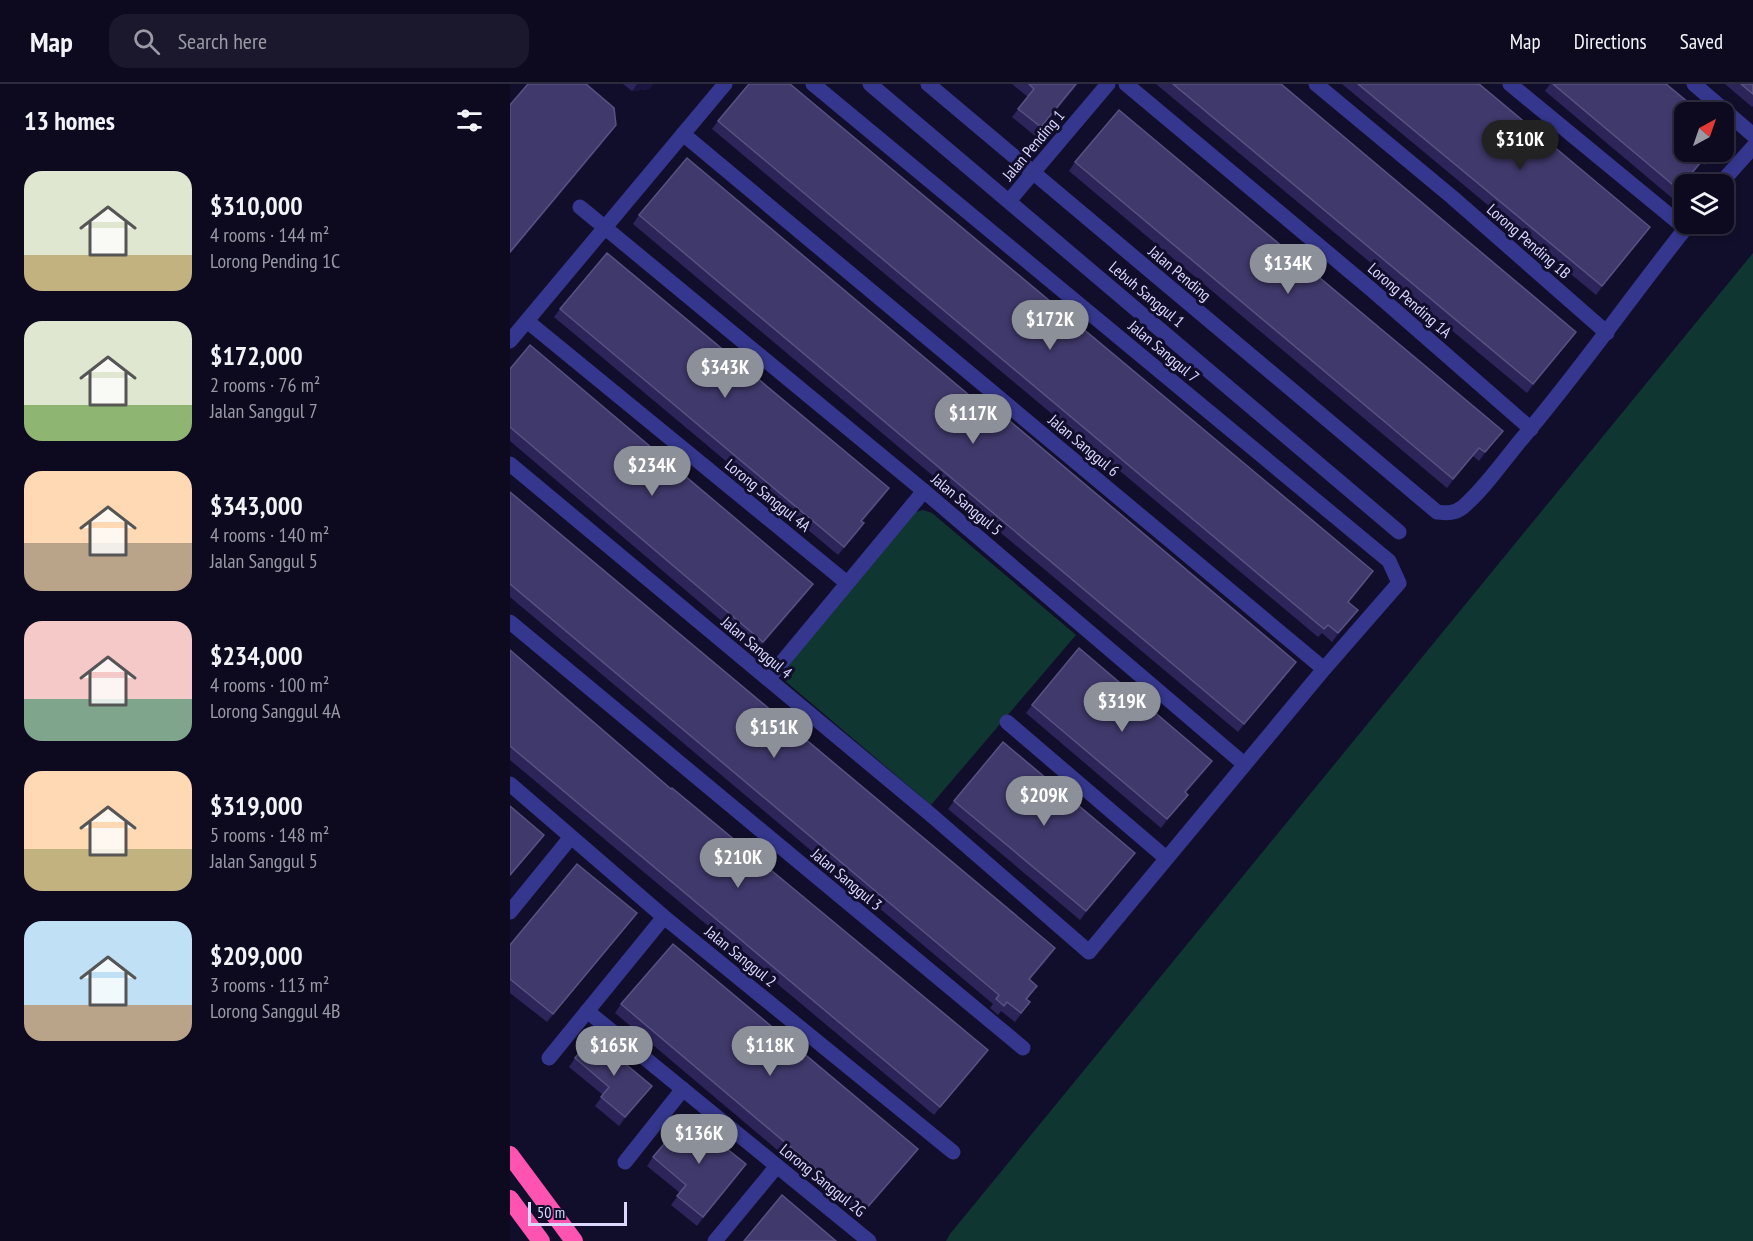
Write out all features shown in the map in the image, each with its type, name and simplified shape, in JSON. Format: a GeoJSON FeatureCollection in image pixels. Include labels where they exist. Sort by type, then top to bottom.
{"type":"FeatureCollection","features":[{"type":"Feature","properties":{"kind":"highway"},"geometry":{"type":"LineString","coordinates":[[510,1155],[574,1241]]}},
{"type":"Feature","properties":{"kind":"highway"},"geometry":{"type":"LineString","coordinates":[[510,1199],[541,1241]]}},
{"type":"Feature","properties":{"kind":"street"},"geometry":{"type":"LineString","coordinates":[[510,341],[725,84]]}},
{"type":"Feature","properties":{"kind":"street","name":"Jalan Sanggul 7"},"geometry":{"type":"LineString","coordinates":[[813,84],[1389,561],[1399,583],[1324,669]]}},
{"type":"Feature","properties":{"kind":"street","name":"Lebuh Sanggul 1"},"geometry":{"type":"LineString","coordinates":[[870,84],[1400,532]]}},
{"type":"Feature","properties":{"kind":"street","name":"Jalan Pending 1"},"geometry":{"type":"LineString","coordinates":[[1009,201],[1108,84]]}},
{"type":"Feature","properties":{"kind":"street","name":"Lorong Pending 1A"},"geometry":{"type":"LineString","coordinates":[[1126,84],[1372,290],[1531,429]]}},
{"type":"Feature","properties":{"kind":"street","name":"Lorong Pending 1B"},"geometry":{"type":"LineString","coordinates":[[1316,84],[1452,197],[1607,333]]}},
{"type":"Feature","properties":{"kind":"street"},"geometry":{"type":"LineString","coordinates":[[1510,84],[1674,216]]}},
{"type":"Feature","properties":{"kind":"street"},"geometry":{"type":"LineString","coordinates":[[1695,84],[1753,135]]}},
{"type":"Feature","properties":{"kind":"street","name":"Jalan Pending"},"geometry":{"type":"LineString","coordinates":[[938,87],[1033,174],[1437,512],[1452,514],[1462,508],[1531,429]]}},
{"type":"Feature","properties":{"kind":"street","name":"Jalan Sanggul 6"},"geometry":{"type":"LineString","coordinates":[[683,134],[1324,669]]}},
{"type":"Feature","properties":{"kind":"street"},"geometry":{"type":"LineString","coordinates":[[1729,174],[1753,147]]}},
{"type":"Feature","properties":{"kind":"street","name":"Jalan Sanggul 5"},"geometry":{"type":"LineString","coordinates":[[580,207],[606,226],[924,491],[1244,764]]}},
{"type":"Feature","properties":{"kind":"street"},"geometry":{"type":"LineString","coordinates":[[1531,429],[1681,234]]}},
{"type":"Feature","properties":{"kind":"street","name":"Lorong Sanggul 4A"},"geometry":{"type":"LineString","coordinates":[[527,321],[847,583]]}},
{"type":"Feature","properties":{"kind":"street","name":"Jalan Sanggul 4"},"geometry":{"type":"LineString","coordinates":[[510,464],[930,814],[1089,952],[1166,858]]}},
{"type":"Feature","properties":{"kind":"street"},"geometry":{"type":"LineString","coordinates":[[768,679],[924,491]]}},
{"type":"Feature","properties":{"kind":"street","name":"Jalan Sanggul 3"},"geometry":{"type":"LineString","coordinates":[[510,622],[1023,1048]]}},
{"type":"Feature","properties":{"kind":"street"},"geometry":{"type":"LineString","coordinates":[[1007,722],[1166,858],[1324,669]]}},
{"type":"Feature","properties":{"kind":"street","name":"Jalan Sanggul 2"},"geometry":{"type":"LineString","coordinates":[[510,784],[664,917],[953,1152]]}},
{"type":"Feature","properties":{"kind":"street"},"geometry":{"type":"LineString","coordinates":[[510,912],[571,837]]}},
{"type":"Feature","properties":{"kind":"street"},"geometry":{"type":"LineString","coordinates":[[549,1058],[664,917]]}},
{"type":"Feature","properties":{"kind":"street","name":"Lorong Sanggul 2G"},"geometry":{"type":"LineString","coordinates":[[587,1011],[869,1241]]}},
{"type":"Feature","properties":{"kind":"street"},"geometry":{"type":"LineString","coordinates":[[625,1162],[683,1089]]}},
{"type":"Feature","properties":{"kind":"street"},"geometry":{"type":"LineString","coordinates":[[716,1241],[777,1166]]}},
{"type":"Feature","properties":{"kind":"green space"},"geometry":{"type":"Polygon","coordinates":[[[1753,253],[1753,1241],[946,1241],[950,1234],[1753,253]]]}},
{"type":"Feature","properties":{"kind":"green space"},"geometry":{"type":"Polygon","coordinates":[[[923,510],[932,513],[1076,635],[931,805],[784,680],[786,667],[912,513],[923,510]]]}},
{"type":"Feature","properties":{"kind":"building"},"geometry":{"type":"Polygon","coordinates":[[[528,84],[586,84],[614,108],[616,125],[510,252],[510,105],[528,84]]]}},
{"type":"Feature","properties":{"kind":"building"},"geometry":{"type":"Polygon","coordinates":[[[749,84],[790,84],[1373,571],[1348,602],[1358,610],[1338,633],[1328,625],[1324,629],[718,121],[749,84]]]}},
{"type":"Feature","properties":{"kind":"building"},"geometry":{"type":"Polygon","coordinates":[[[1029,84],[1076,84],[1041,127],[1018,109],[1034,89],[1029,84]]]}},
{"type":"Feature","properties":{"kind":"building"},"geometry":{"type":"Polygon","coordinates":[[[1173,84],[1281,84],[1576,332],[1533,384],[1173,84]]]}},
{"type":"Feature","properties":{"kind":"building"},"geometry":{"type":"Polygon","coordinates":[[[1358,84],[1479,84],[1650,227],[1602,286],[1358,84]]]}},
{"type":"Feature","properties":{"kind":"building"},"geometry":{"type":"Polygon","coordinates":[[[1553,84],[1666,84],[1688,102],[1674,102],[1674,162],[1701,162],[1691,174],[1674,174],[1674,186],[1553,84]]]}},
{"type":"Feature","properties":{"kind":"building"},"geometry":{"type":"Polygon","coordinates":[[[1741,84],[1753,84],[1753,94],[1741,84]]]}},
{"type":"Feature","properties":{"kind":"building"},"geometry":{"type":"Polygon","coordinates":[[[1119,110],[1503,431],[1485,452],[1479,448],[1453,479],[1075,162],[1119,110]]]}},
{"type":"Feature","properties":{"kind":"building"},"geometry":{"type":"Polygon","coordinates":[[[687,158],[988,411],[992,406],[1296,662],[1244,724],[639,215],[687,158]]]}},
{"type":"Feature","properties":{"kind":"building"},"geometry":{"type":"Polygon","coordinates":[[[607,253],[889,488],[861,521],[864,523],[844,547],[560,309],[607,253]]]}},
{"type":"Feature","properties":{"kind":"building"},"geometry":{"type":"Polygon","coordinates":[[[530,345],[813,584],[763,642],[510,427],[510,369],[530,345]]]}},
{"type":"Feature","properties":{"kind":"building"},"geometry":{"type":"Polygon","coordinates":[[[510,492],[1055,948],[1029,979],[1037,986],[1026,999],[1030,1002],[1021,1013],[1007,1002],[1004,1006],[996,999],[999,995],[510,584],[510,492]]]}},
{"type":"Feature","properties":{"kind":"building"},"geometry":{"type":"Polygon","coordinates":[[[1079,648],[1212,761],[1185,792],[1188,795],[1167,819],[1032,705],[1079,648]]]}},
{"type":"Feature","properties":{"kind":"building"},"geometry":{"type":"Polygon","coordinates":[[[510,650],[671,789],[988,1050],[940,1107],[510,746],[510,650]]]}},
{"type":"Feature","properties":{"kind":"building"},"geometry":{"type":"Polygon","coordinates":[[[1003,742],[1135,853],[1086,911],[954,801],[1003,742]]]}},
{"type":"Feature","properties":{"kind":"building"},"geometry":{"type":"Polygon","coordinates":[[[510,806],[544,835],[510,875],[510,806]]]}},
{"type":"Feature","properties":{"kind":"building"},"geometry":{"type":"Polygon","coordinates":[[[577,864],[637,913],[553,1014],[510,979],[510,945],[577,864]]]}},
{"type":"Feature","properties":{"kind":"building"},"geometry":{"type":"Polygon","coordinates":[[[673,944],[918,1149],[865,1210],[621,1004],[673,944]]]}},
{"type":"Feature","properties":{"kind":"building"},"geometry":{"type":"Polygon","coordinates":[[[593,1037],[652,1086],[625,1117],[601,1097],[609,1087],[575,1058],[593,1037]]]}},
{"type":"Feature","properties":{"kind":"building"},"geometry":{"type":"Polygon","coordinates":[[[687,1117],[746,1164],[703,1217],[677,1196],[686,1185],[653,1157],[687,1117]]]}},
{"type":"Feature","properties":{"kind":"building"},"geometry":{"type":"Polygon","coordinates":[[[782,1195],[836,1241],[744,1241],[782,1195]]]}}]}
